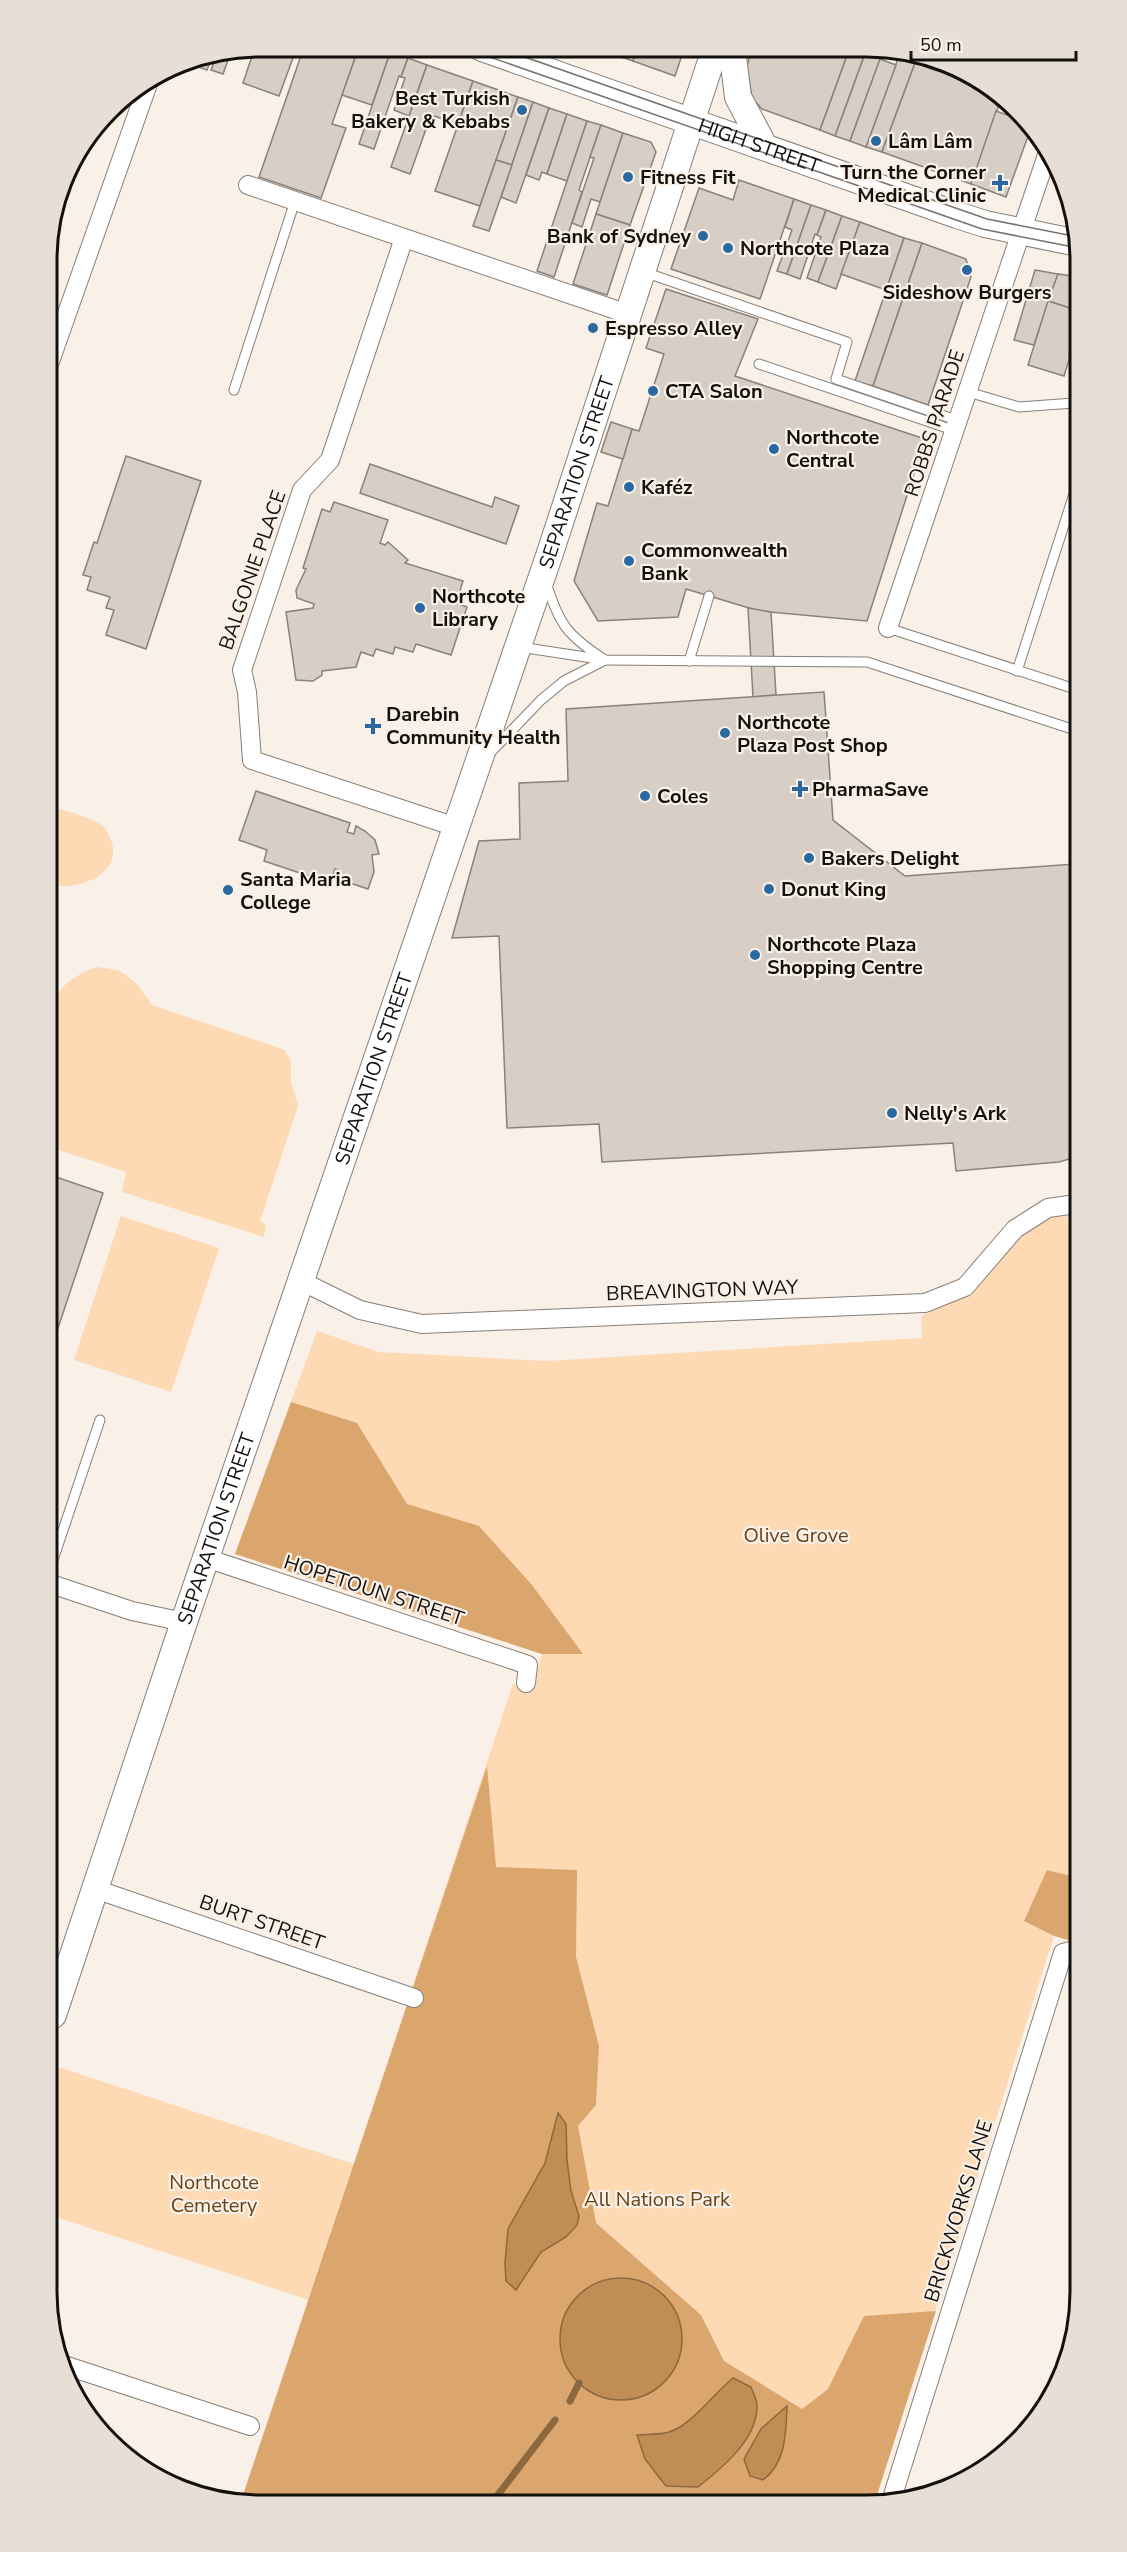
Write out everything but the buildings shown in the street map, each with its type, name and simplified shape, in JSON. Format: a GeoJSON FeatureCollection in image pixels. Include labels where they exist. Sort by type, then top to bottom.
{"type":"FeatureCollection","features":[{"type":"Feature","properties":{"kind":"street","name":"HIGH STREET"},"geometry":{"type":"LineString","coordinates":[[508,57],[957,215],[1069,242]]}},
{"type":"Feature","properties":{"kind":"street","name":"SEPARATION STREET"},"geometry":{"type":"LineString","coordinates":[[58,1981],[95,1888],[543,573],[712,57]]}},
{"type":"Feature","properties":{"kind":"street"},"geometry":{"type":"LineString","coordinates":[[733,57],[738,97],[764,146]]}},
{"type":"Feature","properties":{"kind":"street"},"geometry":{"type":"LineString","coordinates":[[57,341],[143,94]]}},
{"type":"Feature","properties":{"kind":"street","name":"ROBBS PARADE"},"geometry":{"type":"LineString","coordinates":[[888,628],[1045,162]]}},
{"type":"Feature","properties":{"kind":"street"},"geometry":{"type":"LineString","coordinates":[[248,185],[628,314]]}},
{"type":"Feature","properties":{"kind":"street","name":"BALGONIE PLACE"},"geometry":{"type":"LineString","coordinates":[[404,238],[330,460],[303,490],[242,670],[252,760],[456,827]]}},
{"type":"Feature","properties":{"kind":"street","name":"BREAVINGTON WAY"},"geometry":{"type":"LineString","coordinates":[[301,1281],[360,1311],[422,1324],[926,1303],[965,1287],[1015,1229],[1048,1208],[1070,1205]]}},
{"type":"Feature","properties":{"kind":"street","name":"HOPETOUN STREET"},"geometry":{"type":"LineString","coordinates":[[206,1557],[532,1659],[526,1683]]}},
{"type":"Feature","properties":{"kind":"street"},"geometry":{"type":"LineString","coordinates":[[57,1586],[132,1611],[184,1622]]}},
{"type":"Feature","properties":{"kind":"street","name":"BURT STREET"},"geometry":{"type":"LineString","coordinates":[[95,1888],[414,1998]]}},
{"type":"Feature","properties":{"kind":"street","name":"BRICKWORKS LANE"},"geometry":{"type":"LineString","coordinates":[[894,2493],[1063,1953],[1070,1951]]}},
{"type":"Feature","properties":{"kind":"street"},"geometry":{"type":"LineString","coordinates":[[71,2367],[250,2426]]}},
{"type":"Feature","properties":{"kind":"lane"},"geometry":{"type":"LineString","coordinates":[[234,390],[295,201]]}},
{"type":"Feature","properties":{"kind":"lane"},"geometry":{"type":"LineString","coordinates":[[642,271],[847,342],[836,379],[957,426]]}},
{"type":"Feature","properties":{"kind":"lane"},"geometry":{"type":"LineString","coordinates":[[759,364],[957,426]]}},
{"type":"Feature","properties":{"kind":"lane"},"geometry":{"type":"LineString","coordinates":[[968,392],[1019,407],[1070,403]]}},
{"type":"Feature","properties":{"kind":"lane"},"geometry":{"type":"LineString","coordinates":[[1017,671],[1070,506]]}},
{"type":"Feature","properties":{"kind":"lane"},"geometry":{"type":"LineString","coordinates":[[543,573],[560,620],[575,640],[604,660]]}},
{"type":"Feature","properties":{"kind":"lane"},"geometry":{"type":"LineString","coordinates":[[689,661],[709,596]]}},
{"type":"Feature","properties":{"kind":"lane"},"geometry":{"type":"LineString","coordinates":[[888,628],[1070,687]]}},
{"type":"Feature","properties":{"kind":"lane"},"geometry":{"type":"LineString","coordinates":[[518,646],[604,660],[867,662],[1070,728]]}},
{"type":"Feature","properties":{"kind":"lane"},"geometry":{"type":"LineString","coordinates":[[477,765],[541,700],[564,681],[604,660]]}},
{"type":"Feature","properties":{"kind":"lane"},"geometry":{"type":"LineString","coordinates":[[57,1548],[100,1420]]}},
{"type":"Feature","properties":{"kind":"green space"},"geometry":{"type":"Polygon","coordinates":[[[57,808],[90,819],[104,828],[111,840],[113,852],[110,863],[95,878],[83,883],[57,885],[57,808]]]}},
{"type":"Feature","properties":{"kind":"green space"},"geometry":{"type":"Polygon","coordinates":[[[97,967],[120,971],[136,983],[152,1005],[285,1050],[291,1063],[291,1082],[298,1106],[260,1221],[266,1225],[264,1237],[122,1192],[126,1172],[57,1149],[57,994],[82,973],[97,967]]]}},
{"type":"Feature","properties":{"kind":"green space"},"geometry":{"type":"Polygon","coordinates":[[[121,1216],[219,1248],[171,1392],[74,1360],[121,1216]]]}},
{"type":"Feature","properties":{"kind":"green space","name":"All Nations Park"},"geometry":{"type":"Polygon","coordinates":[[[1056,1216],[1070,1217],[1070,1940],[1054,1936],[877,2494],[243,2495],[309,2300],[57,2217],[57,2067],[354,2164],[513,1684],[531,1689],[542,1654],[235,1554],[317,1331],[379,1352],[546,1361],[922,1338],[921,1316],[973,1293],[1019,1235],[1056,1216]]]}},
{"type":"Feature","properties":{"kind":"shaded area"},"geometry":{"type":"Polygon","coordinates":[[[291,1402],[357,1423],[407,1504],[479,1526],[532,1585],[583,1654],[542,1654],[235,1554],[291,1402]]]}},
{"type":"Feature","properties":{"kind":"shaded area"},"geometry":{"type":"Polygon","coordinates":[[[487,1766],[496,1867],[577,1870],[576,1957],[599,2046],[596,2105],[578,2126],[596,2223],[701,2315],[724,2361],[802,2409],[828,2389],[864,2316],[936,2311],[877,2494],[243,2495],[487,1766]]]}},
{"type":"Feature","properties":{"kind":"shaded area"},"geometry":{"type":"Polygon","coordinates":[[[1047,1870],[1070,1876],[1070,1940],[1054,1936],[1024,1921],[1047,1870]]]}},
{"type":"Feature","properties":{"kind":"shaded area"},"geometry":{"type":"Polygon","coordinates":[[[558,2113],[566,2124],[571,2191],[579,2216],[577,2225],[566,2237],[541,2252],[516,2290],[506,2281],[508,2229],[545,2163],[558,2113]]]}},
{"type":"Feature","properties":{"kind":"shaded area"},"geometry":{"type":"Polygon","coordinates":[[[621,2278],[644,2282],[664,2296],[678,2316],[682,2339],[678,2362],[664,2382],[644,2396],[621,2400],[598,2396],[578,2382],[564,2362],[560,2339],[564,2316],[578,2296],[598,2282],[621,2278]]]}},
{"type":"Feature","properties":{"kind":"shaded area"},"geometry":{"type":"Polygon","coordinates":[[[733,2378],[751,2387],[757,2403],[756,2418],[745,2441],[727,2462],[698,2487],[666,2486],[645,2459],[637,2435],[665,2433],[678,2428],[694,2416],[733,2378]]]}},
{"type":"Feature","properties":{"kind":"shaded area"},"geometry":{"type":"Polygon","coordinates":[[[787,2406],[783,2447],[776,2465],[763,2480],[750,2476],[744,2459],[761,2429],[787,2406]]]}},
{"type":"Feature","properties":{"kind":"waterway"},"geometry":{"type":"LineString","coordinates":[[570,2401],[579,2383]]}},
{"type":"Feature","properties":{"kind":"waterway"},"geometry":{"type":"LineString","coordinates":[[498,2495],[555,2420]]}},
{"type":"Feature","properties":{"kind":"tram line"},"geometry":{"type":"LineString","coordinates":[[490,57],[982,229],[1069,246]]}},
{"type":"Feature","properties":{"kind":"tram line"},"geometry":{"type":"LineString","coordinates":[[525,57],[987,219],[1068,235]]}},
{"type":"Feature","properties":{"kind":"place","name":"Best Turkish Bakery & Kebabs"},"geometry":{"type":"Point","coordinates":[522,110]}},
{"type":"Feature","properties":{"kind":"place","name":"Lâm Lâm"},"geometry":{"type":"Point","coordinates":[876,141]}},
{"type":"Feature","properties":{"kind":"place","name":"Fitness Fit"},"geometry":{"type":"Point","coordinates":[628,177]}},
{"type":"Feature","properties":{"kind":"place","name":"Turn the Corner Medical Clinic"},"geometry":{"type":"Point","coordinates":[1000,183]}},
{"type":"Feature","properties":{"kind":"place","name":"Bank of Sydney"},"geometry":{"type":"Point","coordinates":[703,236]}},
{"type":"Feature","properties":{"kind":"place","name":"Northcote Plaza"},"geometry":{"type":"Point","coordinates":[728,248]}},
{"type":"Feature","properties":{"kind":"place","name":"Sideshow Burgers"},"geometry":{"type":"Point","coordinates":[967,270]}},
{"type":"Feature","properties":{"kind":"place","name":"Espresso Alley"},"geometry":{"type":"Point","coordinates":[593,328]}},
{"type":"Feature","properties":{"kind":"place","name":"CTA Salon"},"geometry":{"type":"Point","coordinates":[653,391]}},
{"type":"Feature","properties":{"kind":"place","name":"Northcote Central"},"geometry":{"type":"Point","coordinates":[774,449]}},
{"type":"Feature","properties":{"kind":"place","name":"Kaféz"},"geometry":{"type":"Point","coordinates":[629,487]}},
{"type":"Feature","properties":{"kind":"place","name":"Commonwealth Bank"},"geometry":{"type":"Point","coordinates":[629,561]}},
{"type":"Feature","properties":{"kind":"place","name":"Northcote Library"},"geometry":{"type":"Point","coordinates":[420,608]}},
{"type":"Feature","properties":{"kind":"place","name":"Darebin Community Health"},"geometry":{"type":"Point","coordinates":[373,726]}},
{"type":"Feature","properties":{"kind":"place","name":"Northcote Plaza Post Shop"},"geometry":{"type":"Point","coordinates":[725,733]}},
{"type":"Feature","properties":{"kind":"place","name":"PharmaSave"},"geometry":{"type":"Point","coordinates":[800,789]}},
{"type":"Feature","properties":{"kind":"place","name":"Coles"},"geometry":{"type":"Point","coordinates":[645,796]}},
{"type":"Feature","properties":{"kind":"place","name":"Bakers Delight"},"geometry":{"type":"Point","coordinates":[809,858]}},
{"type":"Feature","properties":{"kind":"place","name":"Donut King"},"geometry":{"type":"Point","coordinates":[769,889]}},
{"type":"Feature","properties":{"kind":"place","name":"Santa Maria College"},"geometry":{"type":"Point","coordinates":[228,890]}},
{"type":"Feature","properties":{"kind":"place","name":"Northcote Plaza Shopping Centre"},"geometry":{"type":"Point","coordinates":[755,955]}},
{"type":"Feature","properties":{"kind":"place","name":"Nelly's Ark"},"geometry":{"type":"Point","coordinates":[892,1113]}},
{"type":"Feature","properties":{"kind":"park label","name":"Olive Grove"},"geometry":{"type":"Point","coordinates":[796,1535]}},
{"type":"Feature","properties":{"kind":"park label","name":"Northcote Cemetery"},"geometry":{"type":"Point","coordinates":[214,2194]}}]}
